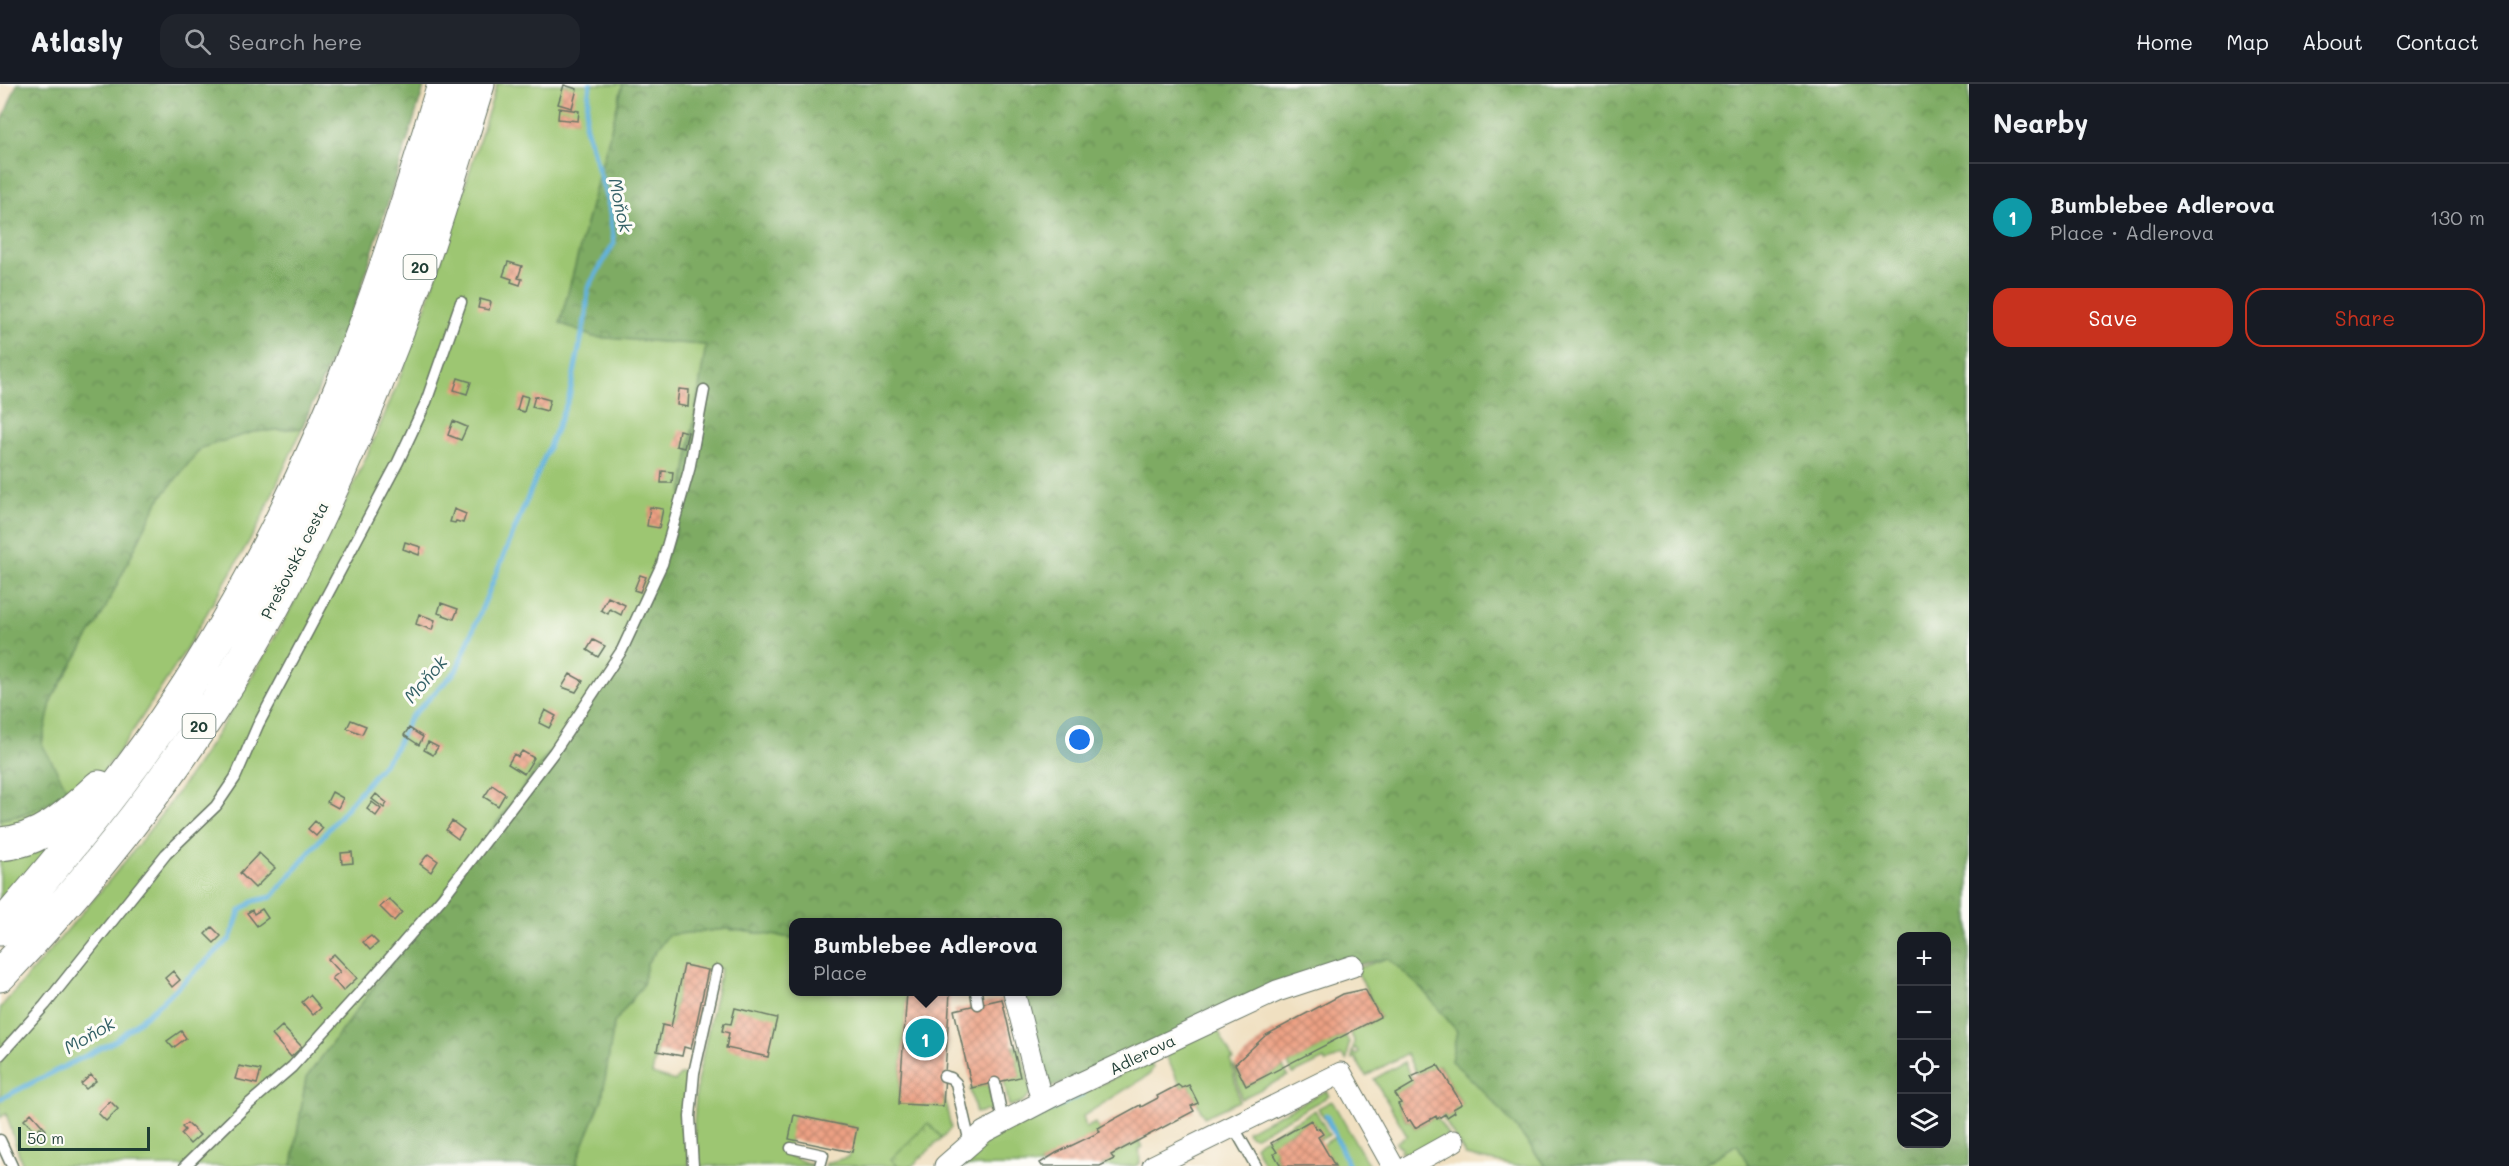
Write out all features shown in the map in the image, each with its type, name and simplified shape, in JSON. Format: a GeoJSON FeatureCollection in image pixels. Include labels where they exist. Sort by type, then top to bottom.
{"type":"FeatureCollection","features":[{"type":"Feature","properties":{"kind":"highway","name":"Prešovská cesta"},"geometry":{"type":"LineString","coordinates":[[0,929],[77,840],[154,738],[228,621],[266,549],[320,436],[361,338],[444,84]]}},
{"type":"Feature","properties":{"kind":"highway","name":"Prešovská cesta"},"geometry":{"type":"LineString","coordinates":[[0,975],[29,945],[108,852],[173,766],[233,675],[296,564],[351,445],[392,345],[427,248],[478,84]]}},
{"type":"Feature","properties":{"kind":"highway"},"geometry":{"type":"LineString","coordinates":[[0,844],[34,837],[57,825],[154,738]]}},
{"type":"Feature","properties":{"kind":"street","name":"Adlerova"},"geometry":{"type":"LineString","coordinates":[[945,1166],[1002,1114],[1042,1102],[1277,991],[1353,966]]}},
{"type":"Feature","properties":{"kind":"street"},"geometry":{"type":"LineString","coordinates":[[1014,996],[1018,1036],[1042,1102]]}},
{"type":"Feature","properties":{"kind":"street"},"geometry":{"type":"LineString","coordinates":[[1153,1166],[1341,1073],[1393,1166]]}},
{"type":"Feature","properties":{"kind":"street"},"geometry":{"type":"LineString","coordinates":[[1409,1166],[1454,1141]]}},
{"type":"Feature","properties":{"kind":"lane"},"geometry":{"type":"LineString","coordinates":[[0,1055],[45,1005],[166,854],[216,806],[236,778],[258,725],[398,462],[426,402],[461,303]]}},
{"type":"Feature","properties":{"kind":"lane"},"geometry":{"type":"LineString","coordinates":[[185,1166],[243,1109],[292,1067],[370,981],[443,897],[554,752],[622,650],[662,564],[689,470],[704,390]]}},
{"type":"Feature","properties":{"kind":"lane"},"geometry":{"type":"LineString","coordinates":[[693,1166],[690,1117],[694,1073],[717,970]]}},
{"type":"Feature","properties":{"kind":"lane"},"geometry":{"type":"LineString","coordinates":[[977,996],[978,1004]]}},
{"type":"Feature","properties":{"kind":"lane"},"geometry":{"type":"LineString","coordinates":[[944,1076],[956,1083],[970,1143]]}},
{"type":"Feature","properties":{"kind":"lane"},"geometry":{"type":"LineString","coordinates":[[995,1083],[1002,1114]]}},
{"type":"Feature","properties":{"kind":"lane"},"geometry":{"type":"LineString","coordinates":[[1233,1126],[1256,1166]]}},
{"type":"Feature","properties":{"kind":"lane"},"geometry":{"type":"LineString","coordinates":[[0,1140],[12,1166]]}},
{"type":"Feature","properties":{"kind":"lane"},"geometry":{"type":"LineString","coordinates":[[791,1148],[823,1155],[820,1166]]}},
{"type":"Feature","properties":{"kind":"green space"},"geometry":{"type":"Polygon","coordinates":[[[17,84],[425,84],[359,295],[302,428],[253,432],[201,448],[158,501],[103,613],[52,698],[42,744],[67,789],[36,809],[0,819],[0,126],[17,84]]]}},
{"type":"Feature","properties":{"kind":"green space"},"geometry":{"type":"Polygon","coordinates":[[[497,84],[623,84],[560,323],[593,337],[706,345],[676,532],[608,682],[546,757],[306,1078],[292,1166],[25,1166],[21,1161],[6,1113],[0,1118],[0,1008],[113,876],[191,773],[267,652],[315,564],[359,474],[398,382],[438,271],[497,84]]]}},
{"type":"Feature","properties":{"kind":"green space"},"geometry":{"type":"Polygon","coordinates":[[[623,84],[1969,84],[1969,1166],[1749,1166],[1737,1144],[1701,1166],[1545,1166],[1501,1110],[1451,1061],[1457,1031],[1422,989],[1388,958],[1353,966],[1050,1088],[1022,996],[1062,996],[1062,918],[997,918],[996,916],[988,918],[789,918],[789,937],[727,929],[668,935],[647,963],[643,985],[614,1023],[602,1099],[577,1160],[578,1166],[292,1166],[306,1078],[546,757],[608,682],[676,532],[706,345],[593,337],[560,323],[623,84]]]}},
{"type":"Feature","properties":{"kind":"green space"},"geometry":{"type":"Polygon","coordinates":[[[302,428],[258,526],[180,659],[119,752],[102,773],[68,806],[0,835],[0,819],[25,815],[52,698],[103,613],[158,501],[201,447],[253,432],[302,428]]]}},
{"type":"Feature","properties":{"kind":"green space"},"geometry":{"type":"Polygon","coordinates":[[[56,843],[0,903],[0,855],[56,843]]]}},
{"type":"Feature","properties":{"kind":"green space"},"geometry":{"type":"Polygon","coordinates":[[[727,929],[789,937],[789,996],[907,996],[899,1103],[942,1106],[943,1092],[951,1128],[942,1138],[928,1124],[892,1159],[898,1166],[825,1166],[827,1163],[848,1157],[857,1128],[794,1115],[788,1155],[814,1166],[697,1166],[694,1124],[697,1082],[721,969],[712,968],[698,1032],[694,1037],[708,971],[684,966],[671,1027],[662,1026],[652,1074],[675,1081],[680,1075],[689,1075],[689,1166],[578,1166],[577,1161],[602,1099],[614,1023],[643,985],[647,963],[668,935],[727,929]]]}},
{"type":"Feature","properties":{"kind":"green space"},"geometry":{"type":"Polygon","coordinates":[[[1388,958],[1422,989],[1457,1031],[1451,1061],[1501,1110],[1545,1166],[1515,1166],[1466,1156],[1442,1116],[1445,1114],[1447,1117],[1455,1113],[1453,1109],[1462,1104],[1439,1065],[1417,1074],[1406,1054],[1366,1076],[1355,1058],[1352,1059],[1352,1051],[1355,1055],[1359,1053],[1356,1048],[1353,1050],[1354,1040],[1350,1032],[1380,1017],[1356,969],[1388,958]]]}},
{"type":"Feature","properties":{"kind":"green space"},"geometry":{"type":"Polygon","coordinates":[[[1217,1028],[1233,1060],[1231,1061],[1239,1101],[1204,1117],[1189,1085],[1182,1088],[1167,1058],[1168,1052],[1217,1028]]]}},
{"type":"Feature","properties":{"kind":"green space"},"geometry":{"type":"Polygon","coordinates":[[[1345,1035],[1349,1042],[1347,1061],[1342,1055],[1326,1063],[1324,1059],[1293,1074],[1288,1064],[1345,1035]]]}},
{"type":"Feature","properties":{"kind":"green space"},"geometry":{"type":"Polygon","coordinates":[[[1013,1046],[1020,1047],[1031,1091],[1025,1100],[1009,1106],[1004,1081],[1020,1077],[1013,1046]]]}},
{"type":"Feature","properties":{"kind":"green space"},"geometry":{"type":"Polygon","coordinates":[[[1148,1061],[1153,1067],[1150,1074],[1083,1116],[1086,1128],[1095,1123],[1100,1132],[1040,1163],[1042,1166],[957,1166],[986,1141],[1148,1061]]]}},
{"type":"Feature","properties":{"kind":"green space"},"geometry":{"type":"Polygon","coordinates":[[[1404,1062],[1414,1083],[1396,1094],[1401,1103],[1398,1105],[1407,1121],[1410,1120],[1415,1128],[1436,1116],[1448,1135],[1425,1148],[1412,1152],[1400,1151],[1402,1148],[1396,1143],[1407,1135],[1374,1079],[1404,1062]]]}},
{"type":"Feature","properties":{"kind":"green space"},"geometry":{"type":"Polygon","coordinates":[[[1234,1065],[1246,1086],[1283,1067],[1288,1076],[1241,1099],[1234,1065]]]}},
{"type":"Feature","properties":{"kind":"green space"},"geometry":{"type":"Polygon","coordinates":[[[988,1084],[994,1109],[976,1113],[970,1089],[988,1084]]]}},
{"type":"Feature","properties":{"kind":"green space"},"geometry":{"type":"Polygon","coordinates":[[[1326,1091],[1329,1096],[1254,1137],[1248,1134],[1247,1131],[1326,1091]]]}},
{"type":"Feature","properties":{"kind":"green space"},"geometry":{"type":"Polygon","coordinates":[[[1332,1101],[1369,1166],[1335,1166],[1322,1145],[1335,1137],[1318,1108],[1332,1101]]]}},
{"type":"Feature","properties":{"kind":"green space"},"geometry":{"type":"Polygon","coordinates":[[[1315,1110],[1329,1135],[1320,1140],[1318,1137],[1323,1134],[1310,1120],[1272,1143],[1277,1152],[1274,1154],[1280,1164],[1265,1166],[1255,1146],[1315,1110]]]}},
{"type":"Feature","properties":{"kind":"green space"},"geometry":{"type":"Polygon","coordinates":[[[928,1123],[942,1138],[912,1166],[898,1166],[891,1159],[928,1123]]]}},
{"type":"Feature","properties":{"kind":"green space"},"geometry":{"type":"Polygon","coordinates":[[[1139,1141],[1142,1147],[1139,1149],[1140,1163],[1135,1166],[1100,1166],[1113,1159],[1111,1155],[1139,1141]]]}},
{"type":"Feature","properties":{"kind":"green space"},"geometry":{"type":"Polygon","coordinates":[[[1737,1144],[1749,1166],[1701,1166],[1737,1144]]]}},
{"type":"Feature","properties":{"kind":"building"},"geometry":{"type":"Polygon","coordinates":[[[564,85],[577,89],[572,108],[558,104],[564,85]]]}},
{"type":"Feature","properties":{"kind":"building"},"geometry":{"type":"Polygon","coordinates":[[[559,108],[579,111],[578,121],[558,119],[559,108]]]}},
{"type":"Feature","properties":{"kind":"building"},"geometry":{"type":"Polygon","coordinates":[[[508,262],[522,266],[518,278],[522,279],[520,285],[503,276],[508,262]]]}},
{"type":"Feature","properties":{"kind":"building"},"geometry":{"type":"Polygon","coordinates":[[[480,299],[491,302],[489,310],[478,308],[480,299]]]}},
{"type":"Feature","properties":{"kind":"building"},"geometry":{"type":"Polygon","coordinates":[[[458,378],[471,382],[467,394],[454,390],[458,378]]]}},
{"type":"Feature","properties":{"kind":"building"},"geometry":{"type":"Polygon","coordinates":[[[679,389],[689,390],[688,407],[677,405],[679,389]]]}},
{"type":"Feature","properties":{"kind":"building"},"geometry":{"type":"Polygon","coordinates":[[[521,395],[528,397],[524,412],[517,410],[521,395]]]}},
{"type":"Feature","properties":{"kind":"building"},"geometry":{"type":"Polygon","coordinates":[[[535,396],[550,400],[547,411],[532,407],[535,396]]]}},
{"type":"Feature","properties":{"kind":"building"},"geometry":{"type":"Polygon","coordinates":[[[453,421],[467,427],[461,440],[448,435],[453,421]]]}},
{"type":"Feature","properties":{"kind":"building"},"geometry":{"type":"Polygon","coordinates":[[[679,430],[688,432],[684,448],[676,446],[679,430]]]}},
{"type":"Feature","properties":{"kind":"building"},"geometry":{"type":"Polygon","coordinates":[[[662,471],[673,472],[672,483],[661,483],[662,471]]]}},
{"type":"Feature","properties":{"kind":"building"},"geometry":{"type":"Polygon","coordinates":[[[650,507],[663,509],[659,528],[647,526],[650,507]]]}},
{"type":"Feature","properties":{"kind":"building"},"geometry":{"type":"Polygon","coordinates":[[[454,509],[466,514],[463,523],[450,522],[454,509]]]}},
{"type":"Feature","properties":{"kind":"building"},"geometry":{"type":"Polygon","coordinates":[[[405,542],[421,547],[419,555],[403,549],[405,542]]]}},
{"type":"Feature","properties":{"kind":"building"},"geometry":{"type":"Polygon","coordinates":[[[640,575],[646,577],[640,592],[634,590],[640,575]]]}},
{"type":"Feature","properties":{"kind":"building"},"geometry":{"type":"Polygon","coordinates":[[[608,597],[625,605],[621,615],[610,609],[608,614],[601,610],[608,597]]]}},
{"type":"Feature","properties":{"kind":"building"},"geometry":{"type":"Polygon","coordinates":[[[441,603],[458,609],[454,619],[438,613],[441,603]]]}},
{"type":"Feature","properties":{"kind":"building"},"geometry":{"type":"Polygon","coordinates":[[[419,614],[435,620],[432,630],[416,624],[419,614]]]}},
{"type":"Feature","properties":{"kind":"building"},"geometry":{"type":"Polygon","coordinates":[[[593,640],[605,646],[598,657],[587,650],[593,640]]]}},
{"type":"Feature","properties":{"kind":"building"},"geometry":{"type":"Polygon","coordinates":[[[570,674],[583,681],[576,692],[562,687],[570,674]]]}},
{"type":"Feature","properties":{"kind":"building"},"geometry":{"type":"Polygon","coordinates":[[[545,710],[556,716],[549,728],[539,723],[545,710]]]}},
{"type":"Feature","properties":{"kind":"building"},"geometry":{"type":"Polygon","coordinates":[[[351,720],[366,726],[362,734],[347,728],[351,720]]]}},
{"type":"Feature","properties":{"kind":"building"},"geometry":{"type":"Polygon","coordinates":[[[409,728],[423,737],[419,745],[404,735],[409,728]]]}},
{"type":"Feature","properties":{"kind":"building"},"geometry":{"type":"Polygon","coordinates":[[[428,742],[438,747],[433,755],[424,750],[428,742]]]}},
{"type":"Feature","properties":{"kind":"building"},"geometry":{"type":"Polygon","coordinates":[[[522,751],[534,758],[524,774],[508,764],[514,754],[518,757],[522,751]]]}},
{"type":"Feature","properties":{"kind":"building"},"geometry":{"type":"Polygon","coordinates":[[[492,785],[505,794],[498,806],[484,797],[492,785]]]}},
{"type":"Feature","properties":{"kind":"building"},"geometry":{"type":"Polygon","coordinates":[[[332,792],[343,798],[338,808],[327,802],[332,792]]]}},
{"type":"Feature","properties":{"kind":"building"},"geometry":{"type":"Polygon","coordinates":[[[376,794],[387,803],[384,808],[372,799],[376,794]]]}},
{"type":"Feature","properties":{"kind":"building"},"geometry":{"type":"Polygon","coordinates":[[[372,802],[381,809],[376,816],[367,809],[372,802]]]}},
{"type":"Feature","properties":{"kind":"building"},"geometry":{"type":"Polygon","coordinates":[[[315,821],[323,828],[316,836],[308,829],[315,821]]]}},
{"type":"Feature","properties":{"kind":"building"},"geometry":{"type":"Polygon","coordinates":[[[452,821],[464,830],[458,839],[446,830],[452,821]]]}},
{"type":"Feature","properties":{"kind":"building"},"geometry":{"type":"Polygon","coordinates":[[[352,852],[353,863],[342,864],[341,853],[352,852]]]}},
{"type":"Feature","properties":{"kind":"building"},"geometry":{"type":"Polygon","coordinates":[[[259,853],[275,868],[255,888],[240,873],[259,853]]]}},
{"type":"Feature","properties":{"kind":"building"},"geometry":{"type":"Polygon","coordinates":[[[428,854],[438,861],[431,872],[420,864],[428,854]]]}},
{"type":"Feature","properties":{"kind":"building"},"geometry":{"type":"Polygon","coordinates":[[[389,899],[402,912],[394,921],[380,907],[389,899]]]}},
{"type":"Feature","properties":{"kind":"building"},"geometry":{"type":"Polygon","coordinates":[[[262,909],[268,918],[257,926],[247,913],[252,910],[254,914],[262,909]]]}},
{"type":"Feature","properties":{"kind":"building"},"geometry":{"type":"Polygon","coordinates":[[[212,927],[221,936],[214,943],[205,934],[212,927]]]}},
{"type":"Feature","properties":{"kind":"building"},"geometry":{"type":"Polygon","coordinates":[[[371,936],[378,943],[370,950],[363,942],[371,936]]]}},
{"type":"Feature","properties":{"kind":"building"},"geometry":{"type":"Polygon","coordinates":[[[334,954],[357,978],[343,991],[332,978],[340,972],[328,959],[334,954]]]}},
{"type":"Feature","properties":{"kind":"building"},"geometry":{"type":"Polygon","coordinates":[[[684,965],[708,970],[691,1049],[684,1047],[682,1056],[657,1051],[662,1025],[671,1027],[684,965]]]}},
{"type":"Feature","properties":{"kind":"building"},"geometry":{"type":"Polygon","coordinates":[[[173,971],[180,980],[172,987],[165,978],[173,971]]]}},
{"type":"Feature","properties":{"kind":"building"},"geometry":{"type":"Polygon","coordinates":[[[1365,989],[1380,1017],[1246,1086],[1235,1064],[1266,1035],[1343,994],[1365,989]]]}},
{"type":"Feature","properties":{"kind":"building"},"geometry":{"type":"Polygon","coordinates":[[[310,995],[321,1008],[313,1015],[302,1002],[310,995]]]}},
{"type":"Feature","properties":{"kind":"building"},"geometry":{"type":"Polygon","coordinates":[[[907,996],[950,996],[943,1106],[899,1104],[907,996]]]}},
{"type":"Feature","properties":{"kind":"building"},"geometry":{"type":"Polygon","coordinates":[[[1002,999],[1020,1077],[972,1088],[954,1010],[1002,999]]]}},
{"type":"Feature","properties":{"kind":"building"},"geometry":{"type":"Polygon","coordinates":[[[735,1008],[777,1018],[768,1057],[726,1048],[729,1033],[722,1031],[724,1023],[731,1024],[735,1008]]]}},
{"type":"Feature","properties":{"kind":"building"},"geometry":{"type":"Polygon","coordinates":[[[282,1026],[302,1047],[291,1057],[272,1035],[282,1026]]]}},
{"type":"Feature","properties":{"kind":"building"},"geometry":{"type":"Polygon","coordinates":[[[181,1031],[186,1038],[173,1048],[167,1041],[181,1031]]]}},
{"type":"Feature","properties":{"kind":"building"},"geometry":{"type":"Polygon","coordinates":[[[1438,1065],[1462,1104],[1453,1109],[1455,1112],[1447,1117],[1445,1114],[1437,1119],[1436,1116],[1415,1128],[1410,1120],[1407,1121],[1398,1104],[1401,1103],[1395,1094],[1414,1083],[1411,1077],[1438,1065]]]}},
{"type":"Feature","properties":{"kind":"building"},"geometry":{"type":"Polygon","coordinates":[[[239,1066],[261,1070],[257,1084],[235,1079],[239,1066]]]}},
{"type":"Feature","properties":{"kind":"building"},"geometry":{"type":"Polygon","coordinates":[[[91,1075],[96,1081],[86,1089],[81,1084],[91,1075]]]}},
{"type":"Feature","properties":{"kind":"building"},"geometry":{"type":"Polygon","coordinates":[[[1178,1085],[1182,1088],[1189,1085],[1198,1103],[1191,1106],[1194,1111],[1111,1155],[1114,1159],[1100,1166],[1042,1166],[1040,1163],[1100,1132],[1098,1128],[1158,1098],[1157,1096],[1178,1085]]]}},
{"type":"Feature","properties":{"kind":"building"},"geometry":{"type":"Polygon","coordinates":[[[110,1101],[118,1109],[106,1121],[98,1113],[110,1101]]]}},
{"type":"Feature","properties":{"kind":"building"},"geometry":{"type":"Polygon","coordinates":[[[31,1113],[46,1130],[44,1132],[40,1127],[35,1131],[24,1120],[31,1113]]]}},
{"type":"Feature","properties":{"kind":"building"},"geometry":{"type":"Polygon","coordinates":[[[794,1115],[857,1128],[852,1152],[789,1139],[794,1115]]]}},
{"type":"Feature","properties":{"kind":"building"},"geometry":{"type":"Polygon","coordinates":[[[1311,1120],[1316,1129],[1319,1128],[1323,1134],[1318,1137],[1335,1166],[1281,1166],[1274,1154],[1277,1152],[1271,1143],[1311,1120]]]}},
{"type":"Feature","properties":{"kind":"building"},"geometry":{"type":"Polygon","coordinates":[[[187,1123],[200,1135],[190,1144],[181,1134],[185,1130],[182,1127],[187,1123]]]}},
{"type":"Feature","properties":{"kind":"waterway","name":"Moňok"},"geometry":{"type":"LineString","coordinates":[[0,1099],[115,1041],[163,1001],[230,939],[240,911],[254,901],[272,897],[394,751],[410,718],[456,671],[569,398],[586,315],[588,288],[614,243],[609,206],[585,124],[590,84]]}},
{"type":"Feature","properties":{"kind":"waterway"},"geometry":{"type":"LineString","coordinates":[[1032,1119],[1082,1094]]}},
{"type":"Feature","properties":{"kind":"waterway"},"geometry":{"type":"LineString","coordinates":[[1326,1115],[1349,1166]]}},
{"type":"Feature","properties":{"kind":"place","name":"Bumblebee Adlerova"},"geometry":{"type":"Point","coordinates":[925,1038]}}]}
